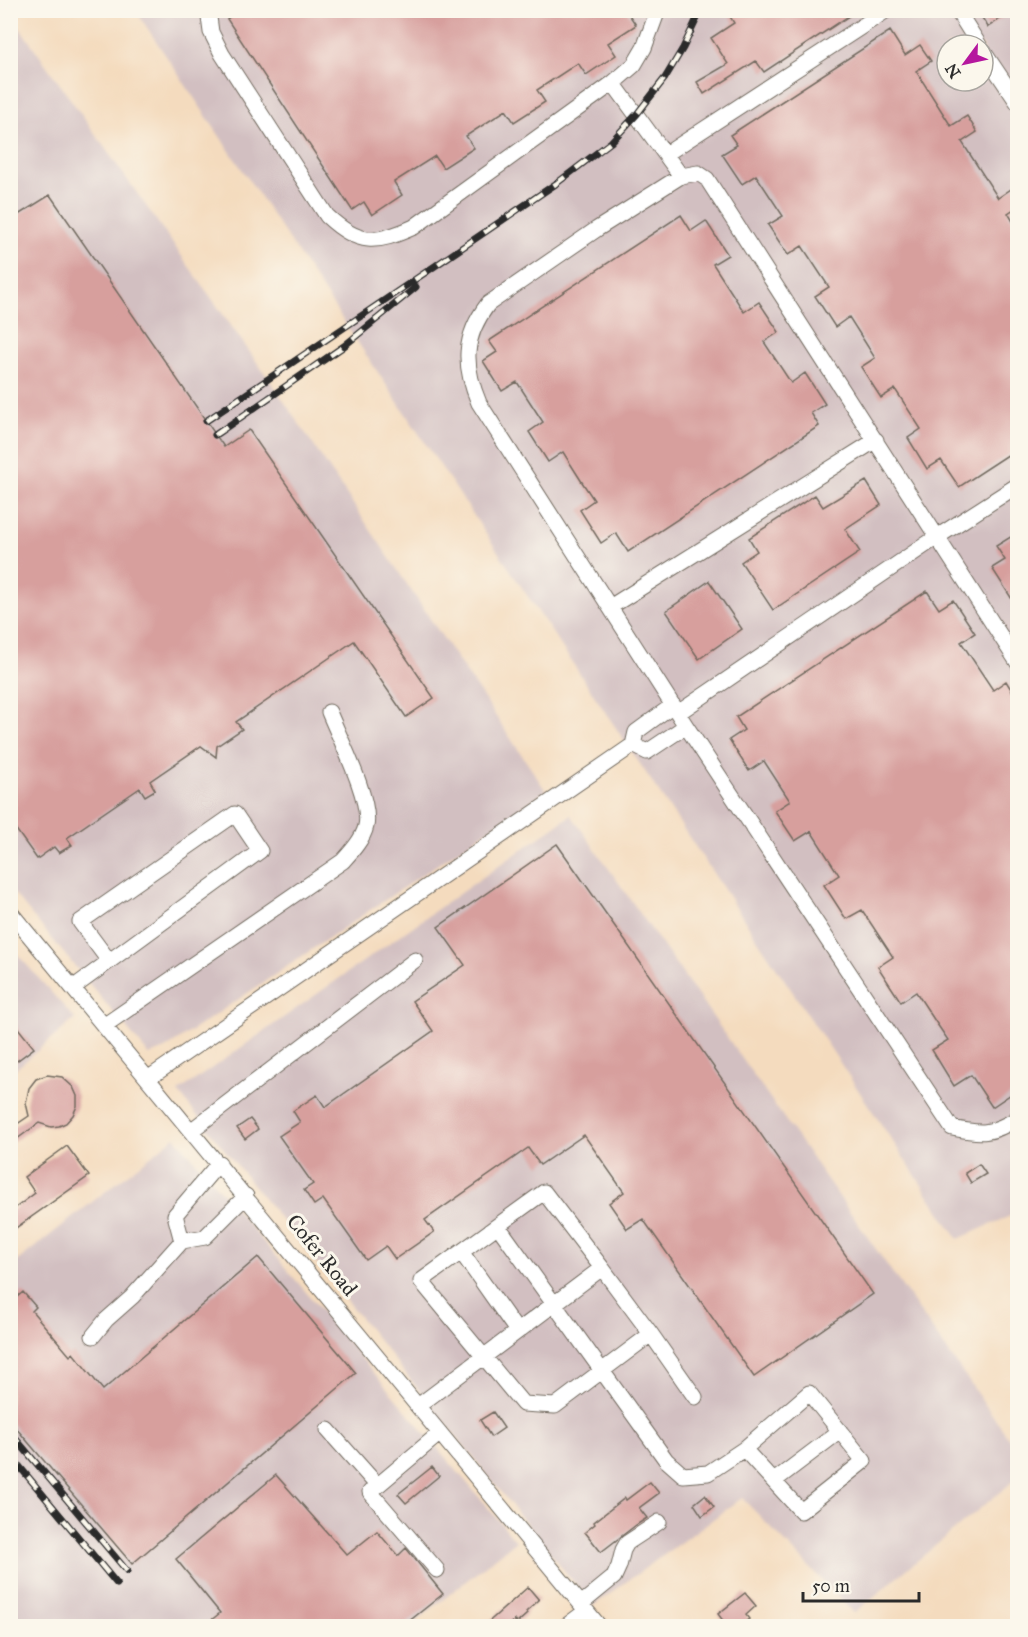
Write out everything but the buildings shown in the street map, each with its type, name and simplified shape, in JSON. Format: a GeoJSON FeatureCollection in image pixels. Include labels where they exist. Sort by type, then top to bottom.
{"type":"FeatureCollection","features":[{"type":"Feature","properties":{"kind":"street"},"geometry":{"type":"LineString","coordinates":[[208,10],[211,32],[228,63],[327,216],[354,237],[373,240],[390,238],[414,227],[613,83],[634,65],[644,48],[658,10]]}},
{"type":"Feature","properties":{"kind":"street"},"geometry":{"type":"LineString","coordinates":[[666,154],[887,10]]}},
{"type":"Feature","properties":{"kind":"street"},"geometry":{"type":"LineString","coordinates":[[957,10],[971,33]]}},
{"type":"Feature","properties":{"kind":"street"},"geometry":{"type":"LineString","coordinates":[[995,69],[1017,103]]}},
{"type":"Feature","properties":{"kind":"street"},"geometry":{"type":"LineString","coordinates":[[613,83],[681,176]]}},
{"type":"Feature","properties":{"kind":"street"},"geometry":{"type":"LineString","coordinates":[[1017,663],[707,179],[698,173],[681,176],[597,229],[488,304],[475,320],[468,343],[467,365],[478,403],[679,715],[952,1128],[976,1133],[996,1130],[1017,1118]]}},
{"type":"Feature","properties":{"kind":"street"},"geometry":{"type":"LineString","coordinates":[[610,607],[876,440]]}},
{"type":"Feature","properties":{"kind":"street"},"geometry":{"type":"LineString","coordinates":[[149,1078],[633,745],[636,732],[679,715],[937,537],[1017,485]]}},
{"type":"Feature","properties":{"kind":"street"},"geometry":{"type":"LineString","coordinates":[[105,1025],[343,861],[357,844],[366,825],[366,813],[355,776],[329,712]]}},
{"type":"Feature","properties":{"kind":"street"},"geometry":{"type":"LineString","coordinates":[[633,745],[646,752],[679,715]]}},
{"type":"Feature","properties":{"kind":"street"},"geometry":{"type":"LineString","coordinates":[[74,987],[260,851],[235,814],[80,922],[109,961]]}},
{"type":"Feature","properties":{"kind":"street","name":"Cofer Road"},"geometry":{"type":"LineString","coordinates":[[10,912],[599,1626]]}},
{"type":"Feature","properties":{"kind":"street"},"geometry":{"type":"LineString","coordinates":[[192,1130],[415,960]]}},
{"type":"Feature","properties":{"kind":"street"},"geometry":{"type":"LineString","coordinates":[[182,1241],[175,1215],[219,1163]]}},
{"type":"Feature","properties":{"kind":"street"},"geometry":{"type":"LineString","coordinates":[[651,1334],[555,1406],[523,1404],[421,1281],[544,1192],[651,1334],[695,1397]]}},
{"type":"Feature","properties":{"kind":"street"},"geometry":{"type":"LineString","coordinates":[[93,1336],[182,1241],[205,1237],[246,1196]]}},
{"type":"Feature","properties":{"kind":"street"},"geometry":{"type":"LineString","coordinates":[[498,1226],[666,1460],[683,1475],[708,1473],[744,1449],[809,1393],[864,1461],[801,1511],[744,1449]]}},
{"type":"Feature","properties":{"kind":"street"},"geometry":{"type":"LineString","coordinates":[[462,1253],[517,1331]]}},
{"type":"Feature","properties":{"kind":"street"},"geometry":{"type":"LineString","coordinates":[[418,1406],[602,1268]]}},
{"type":"Feature","properties":{"kind":"street"},"geometry":{"type":"LineString","coordinates":[[328,1430],[377,1485]]}},
{"type":"Feature","properties":{"kind":"street"},"geometry":{"type":"LineString","coordinates":[[774,1482],[840,1431]]}},
{"type":"Feature","properties":{"kind":"street"},"geometry":{"type":"LineString","coordinates":[[437,1570],[370,1492],[440,1432]]}},
{"type":"Feature","properties":{"kind":"street"},"geometry":{"type":"LineString","coordinates":[[566,1626],[614,1577],[627,1544],[658,1522]]}},
{"type":"Feature","properties":{"kind":"shaded area"},"geometry":{"type":"Polygon","coordinates":[[[136,11],[1017,11],[1017,1213],[958,1239],[136,11]]]}},
{"type":"Feature","properties":{"kind":"shaded area"},"geometry":{"type":"Polygon","coordinates":[[[10,14],[273,385],[546,791],[165,1049],[149,1055],[11,890],[10,14]]]}},
{"type":"Feature","properties":{"kind":"shaded area"},"geometry":{"type":"Polygon","coordinates":[[[571,815],[1017,1450],[1017,1478],[854,1613],[742,1498],[593,1606],[178,1092],[571,815]]]}},
{"type":"Feature","properties":{"kind":"shaded area"},"geometry":{"type":"Polygon","coordinates":[[[10,946],[75,1019],[11,1073],[10,1073],[10,946]]]}},
{"type":"Feature","properties":{"kind":"shaded area"},"geometry":{"type":"Polygon","coordinates":[[[175,1137],[516,1541],[410,1626],[11,1626],[11,1266],[175,1137]]]}},
{"type":"Feature","properties":{"kind":"railway"},"geometry":{"type":"LineString","coordinates":[[206,421],[557,183],[611,142],[637,114],[665,78],[683,48],[701,10]]}},
{"type":"Feature","properties":{"kind":"railway"},"geometry":{"type":"LineString","coordinates":[[215,435],[344,346],[416,287]]}},
{"type":"Feature","properties":{"kind":"railway"},"geometry":{"type":"LineString","coordinates":[[10,1432],[127,1571]]}},
{"type":"Feature","properties":{"kind":"railway"},"geometry":{"type":"LineString","coordinates":[[10,1455],[117,1584]]}}]}
